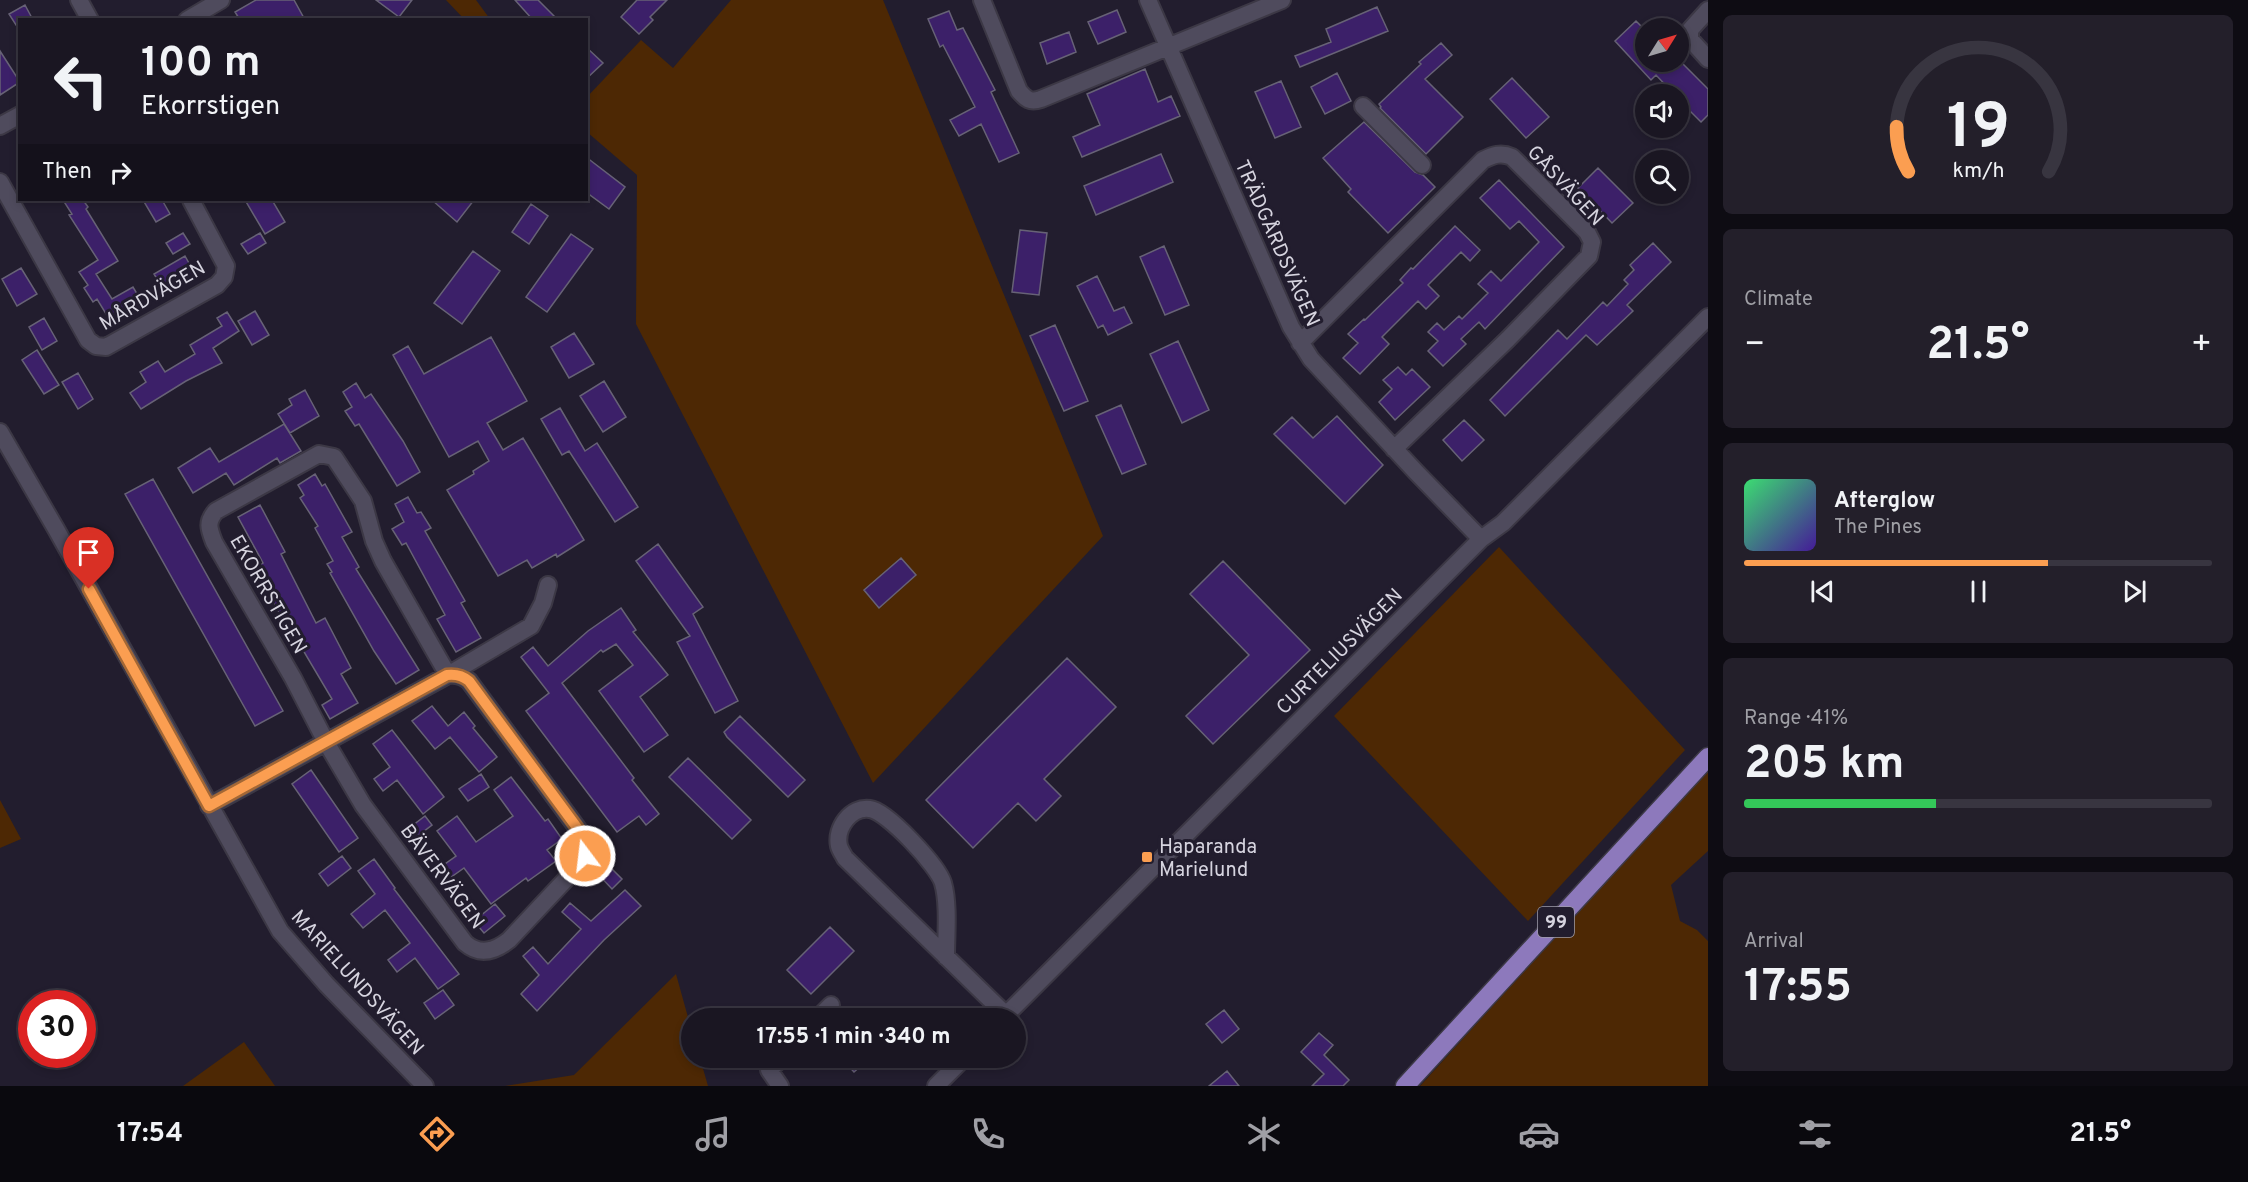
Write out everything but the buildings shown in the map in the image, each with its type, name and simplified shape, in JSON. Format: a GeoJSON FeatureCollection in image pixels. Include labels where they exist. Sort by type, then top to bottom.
{"type":"FeatureCollection","features":[{"type":"Feature","properties":{"kind":"main road","name":"99"},"geometry":{"type":"LineString","coordinates":[[1405,1086],[1708,757]]}},
{"type":"Feature","properties":{"kind":"street"},"geometry":{"type":"LineString","coordinates":[[79,0],[89,18]]}},
{"type":"Feature","properties":{"kind":"street"},"geometry":{"type":"LineString","coordinates":[[190,18],[221,0]]}},
{"type":"Feature","properties":{"kind":"street"},"geometry":{"type":"LineString","coordinates":[[982,0],[1019,91],[1031,101],[1169,48],[1282,0]]}},
{"type":"Feature","properties":{"kind":"street","name":"TRÄDGÅRDSVÄGEN"},"geometry":{"type":"LineString","coordinates":[[1148,0],[1286,316],[1300,343],[1311,359],[1394,449],[1481,539]]}},
{"type":"Feature","properties":{"kind":"street"},"geometry":{"type":"LineString","coordinates":[[1708,10],[1690,30],[1690,39],[1708,59]]}},
{"type":"Feature","properties":{"kind":"street"},"geometry":{"type":"LineString","coordinates":[[1363,106],[1422,165]]}},
{"type":"Feature","properties":{"kind":"street"},"geometry":{"type":"LineString","coordinates":[[0,126],[18,116]]}},
{"type":"Feature","properties":{"kind":"street","name":"GÅSVÄGEN"},"geometry":{"type":"LineString","coordinates":[[1300,343],[1483,160],[1494,154],[1506,154],[1512,157],[1587,232],[1592,242],[1589,256],[1508,339],[1394,449]]}},
{"type":"Feature","properties":{"kind":"street","name":"MÅRDVÄGEN"},"geometry":{"type":"LineString","coordinates":[[0,182],[88,340],[96,346],[106,348],[217,285],[225,277],[226,266],[192,201]]}},
{"type":"Feature","properties":{"kind":"street","name":"CURTELIUSVÄGEN"},"geometry":{"type":"LineString","coordinates":[[1014,1008],[1481,539],[1503,523],[1708,317]]}},
{"type":"Feature","properties":{"kind":"street","name":"MARIELUNDSVÄGEN"},"geometry":{"type":"LineString","coordinates":[[0,432],[280,931],[326,984],[425,1086]]}},
{"type":"Feature","properties":{"kind":"street","name":"EKORRSTIGEN"},"geometry":{"type":"LineString","coordinates":[[326,742],[293,678],[208,528],[210,518],[216,511],[291,469],[319,454],[329,455],[338,461],[363,501],[374,541],[383,561],[447,675]]}},
{"type":"Feature","properties":{"kind":"street"},"geometry":{"type":"LineString","coordinates":[[209,806],[531,626],[543,603],[548,585]]}},
{"type":"Feature","properties":{"kind":"street","name":"BÄVERVÄGEN"},"geometry":{"type":"LineString","coordinates":[[326,742],[363,805],[465,943],[483,951],[497,949],[509,940],[583,861],[586,844],[581,833],[469,681],[453,674],[447,675]]}},
{"type":"Feature","properties":{"kind":"street"},"geometry":{"type":"LineString","coordinates":[[946,957],[943,882],[933,864],[884,814],[869,808],[857,810],[847,817],[838,832],[839,846],[845,858],[996,1008]]}},
{"type":"Feature","properties":{"kind":"street"},"geometry":{"type":"LineString","coordinates":[[828,1008],[831,1005]]}},
{"type":"Feature","properties":{"kind":"street"},"geometry":{"type":"LineString","coordinates":[[771,1068],[769,1070],[780,1086]]}},
{"type":"Feature","properties":{"kind":"street"},"geometry":{"type":"LineString","coordinates":[[936,1086],[954,1068]]}},
{"type":"Feature","properties":{"kind":"shaded area"},"geometry":{"type":"Polygon","coordinates":[[[446,0],[476,0],[489,18],[463,18],[446,0]]]}},
{"type":"Feature","properties":{"kind":"shaded area"},"geometry":{"type":"Polygon","coordinates":[[[731,0],[883,0],[1103,536],[873,783],[636,324],[637,175],[588,133],[588,96],[641,40],[673,68],[731,0]]]}},
{"type":"Feature","properties":{"kind":"shaded area"},"geometry":{"type":"Polygon","coordinates":[[[1499,547],[1685,750],[1528,921],[1334,716],[1499,547]]]}},
{"type":"Feature","properties":{"kind":"shaded area"},"geometry":{"type":"Polygon","coordinates":[[[1708,772],[1708,851],[1671,885],[1680,921],[1697,930],[1708,941],[1708,1086],[1420,1086],[1629,856],[1708,772]]]}},
{"type":"Feature","properties":{"kind":"shaded area"},"geometry":{"type":"Polygon","coordinates":[[[0,800],[21,839],[0,848],[0,800]]]}},
{"type":"Feature","properties":{"kind":"shaded area"},"geometry":{"type":"Polygon","coordinates":[[[676,974],[685,1008],[681,1008],[681,1068],[703,1068],[708,1086],[505,1086],[574,1075],[676,974]]]}},
{"type":"Feature","properties":{"kind":"shaded area"},"geometry":{"type":"Polygon","coordinates":[[[244,1042],[275,1086],[183,1086],[244,1042]]]}},
{"type":"Feature","properties":{"kind":"place","name":"Haparanda Marielund"},"geometry":{"type":"Point","coordinates":[1147,857]}},
{"type":"Feature","properties":{"kind":"route"},"geometry":{"type":"LineString","coordinates":[[89,589],[209,806],[447,675],[453,674],[469,681],[581,833],[586,844],[585,856]]}}]}
